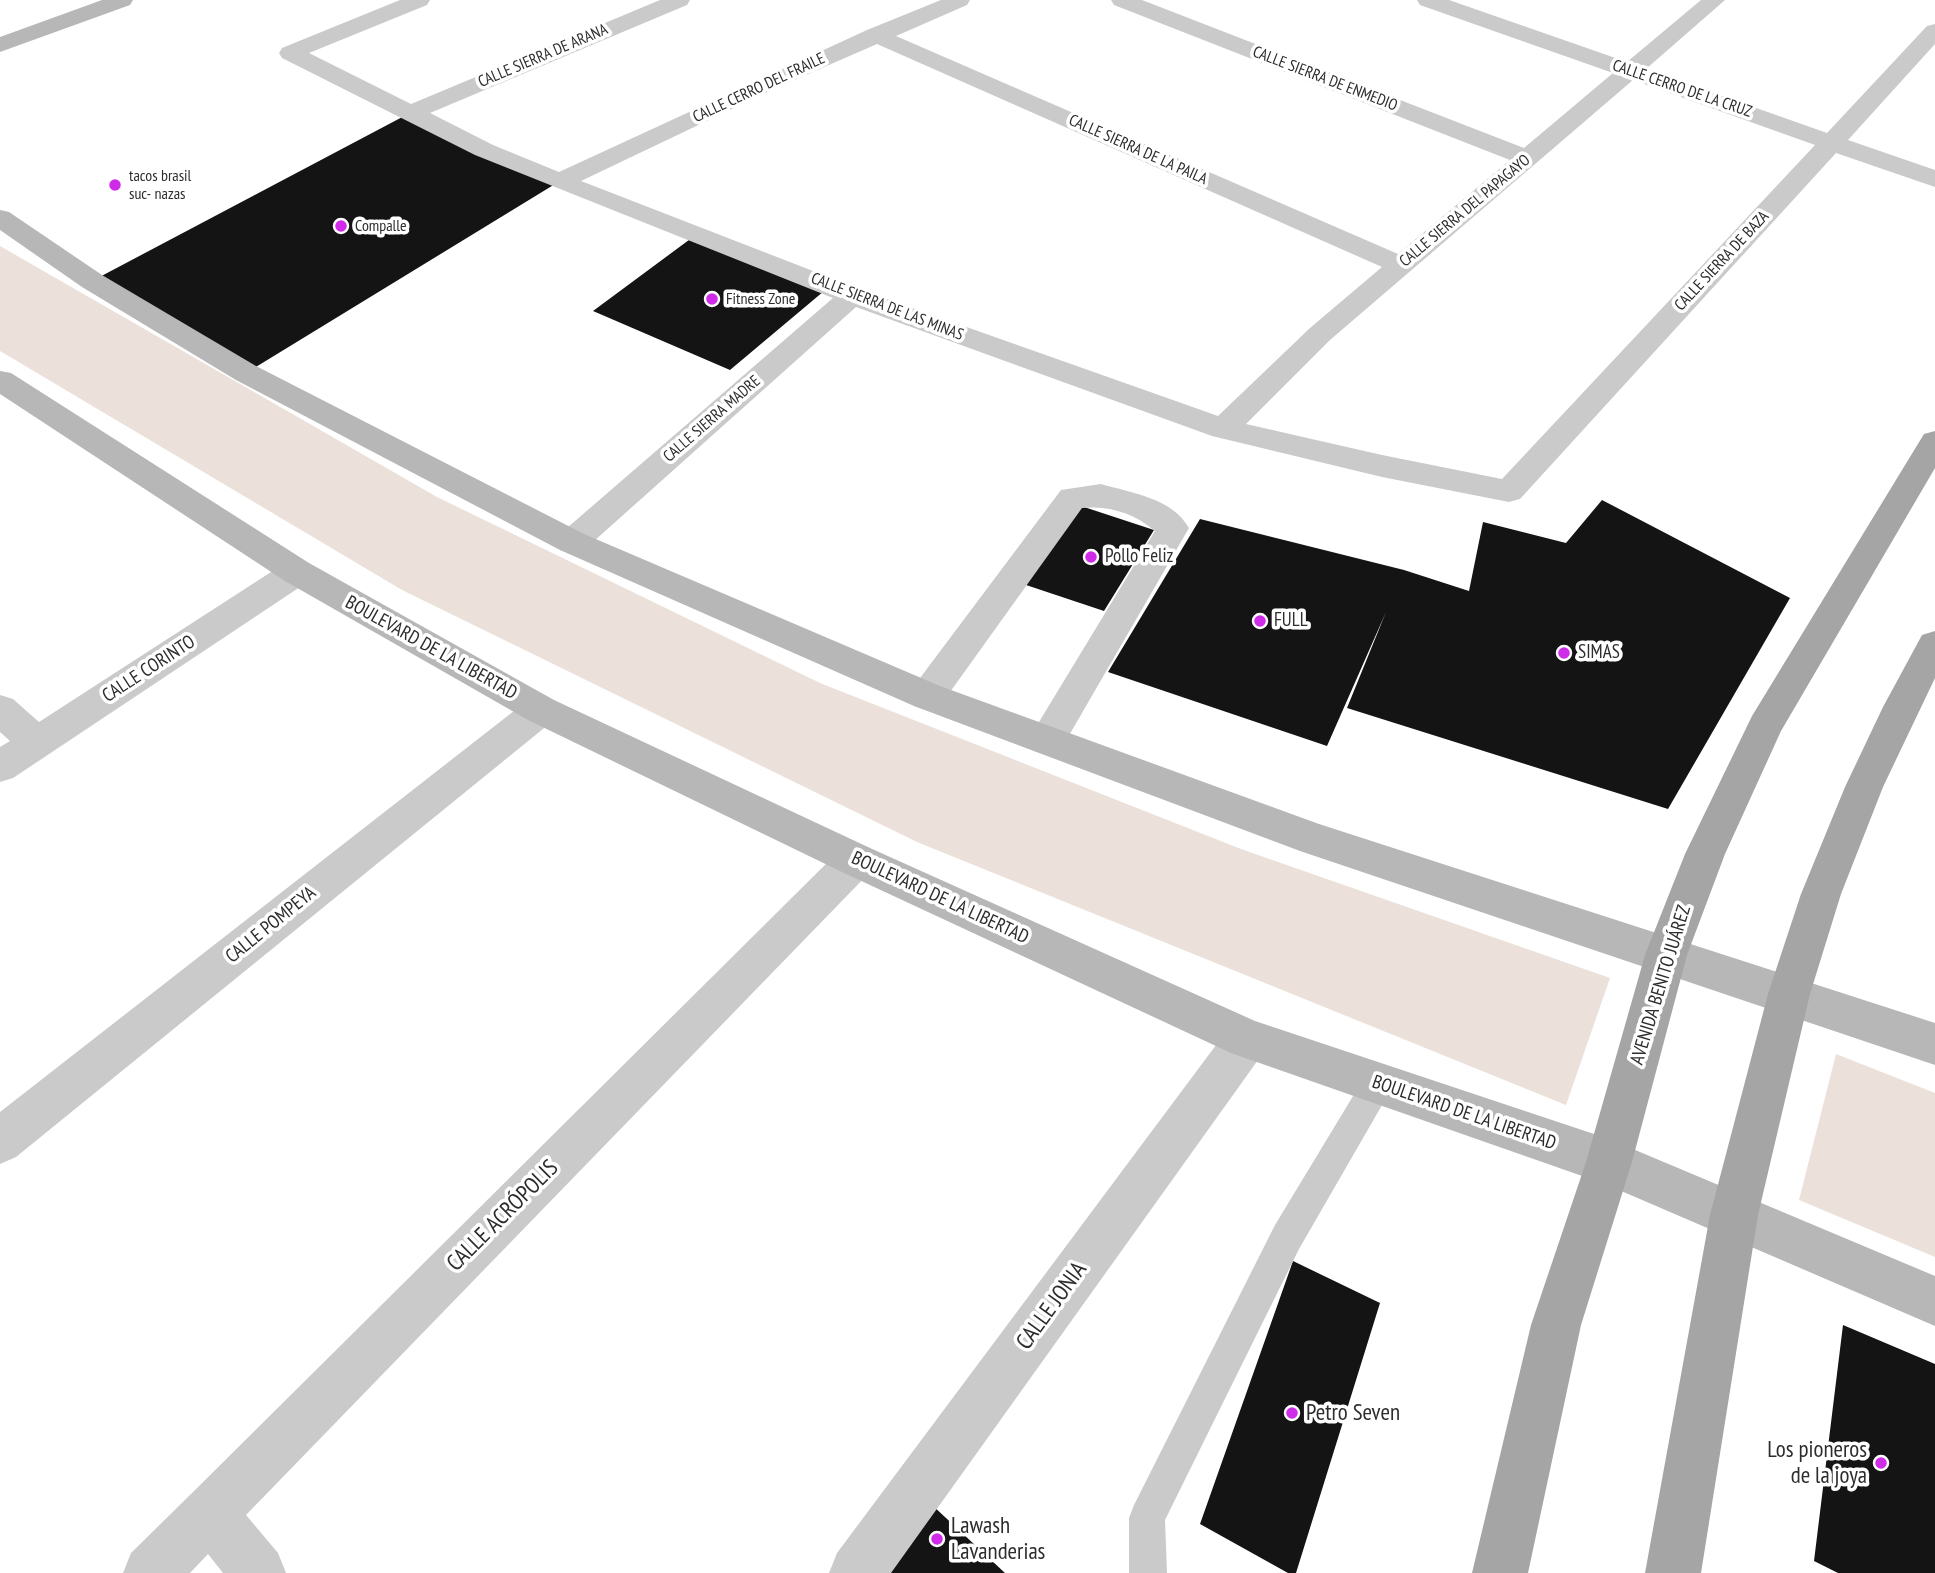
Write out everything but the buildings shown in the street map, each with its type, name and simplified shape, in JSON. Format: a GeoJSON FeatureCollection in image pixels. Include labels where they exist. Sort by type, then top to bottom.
{"type":"FeatureCollection","features":[{"type":"Feature","properties":{"kind":"main road"},"geometry":{"type":"LineString","coordinates":[[0,45],[122,0]]}},
{"type":"Feature","properties":{"kind":"main road"},"geometry":{"type":"LineString","coordinates":[[0,218],[92,281],[246,373],[572,542],[927,696],[1314,839],[1935,1044]]}},
{"type":"Feature","properties":{"kind":"main road","name":"BOULEVARD DE LA LIBERTAD"},"geometry":{"type":"LineString","coordinates":[[0,380],[297,572],[541,710],[856,860],[1247,1039],[1609,1162],[1935,1301]]}},
{"type":"Feature","properties":{"kind":"main road","name":"AVENIDA BENITO JUÁREZ"},"geometry":{"type":"LineString","coordinates":[[1500,1573],[1556,1325],[1609,1162],[1666,955],[1705,854],[1765,726],[1935,441]]}},
{"type":"Feature","properties":{"kind":"main road"},"geometry":{"type":"LineString","coordinates":[[1675,1572],[1734,1214],[1789,994],[1821,894],[1864,787],[1901,707],[1935,643]]}},
{"type":"Feature","properties":{"kind":"street","name":"CALLE SIERRA DE LAS MINAS"},"geometry":{"type":"LineString","coordinates":[[419,0],[290,53],[484,150],[852,296],[1223,429],[1382,466],[1509,491]]}},
{"type":"Feature","properties":{"kind":"street","name":"CALLE SIERRA DE ARANA"},"geometry":{"type":"LineString","coordinates":[[408,114],[679,0]]}},
{"type":"Feature","properties":{"kind":"street","name":"CALLE CERRO DEL FRAILE"},"geometry":{"type":"LineString","coordinates":[[560,181],[875,35],[959,0]]}},
{"type":"Feature","properties":{"kind":"street","name":"CALLE SIERRA DE ENMEDIO"},"geometry":{"type":"LineString","coordinates":[[1122,0],[1528,158]]}},
{"type":"Feature","properties":{"kind":"street","name":"CALLE CERRO DE LA CRUZ"},"geometry":{"type":"LineString","coordinates":[[1428,0],[1935,179]]}},
{"type":"Feature","properties":{"kind":"street","name":"CALLE SIERRA DEL PAPAGAYO"},"geometry":{"type":"LineString","coordinates":[[1223,429],[1320,334],[1714,0]]}},
{"type":"Feature","properties":{"kind":"street","name":"CALLE SIERRA DE BAZA"},"geometry":{"type":"LineString","coordinates":[[1509,491],[1935,31]]}},
{"type":"Feature","properties":{"kind":"street","name":"CALLE SIERRA DE LA PAILA"},"geometry":{"type":"LineString","coordinates":[[875,35],[1401,265]]}},
{"type":"Feature","properties":{"kind":"street","name":"CALLE SIERRA MADRE"},"geometry":{"type":"LineString","coordinates":[[572,542],[852,296]]}},
{"type":"Feature","properties":{"kind":"street"},"geometry":{"type":"LineString","coordinates":[[927,696],[1072,498],[1101,495],[1151,510],[1173,528],[1047,740]]}},
{"type":"Feature","properties":{"kind":"street","name":"CALLE CORINTO"},"geometry":{"type":"LineString","coordinates":[[0,767],[297,572]]}},
{"type":"Feature","properties":{"kind":"street"},"geometry":{"type":"LineString","coordinates":[[0,709],[36,743]]}},
{"type":"Feature","properties":{"kind":"street","name":"CALLE POMPEYA"},"geometry":{"type":"LineString","coordinates":[[0,1141],[541,710]]}},
{"type":"Feature","properties":{"kind":"street","name":"CALLE ACRÓPOLIS"},"geometry":{"type":"LineString","coordinates":[[151,1573],[856,860]]}},
{"type":"Feature","properties":{"kind":"street","name":"CALLE JONIA"},"geometry":{"type":"LineString","coordinates":[[857,1573],[1247,1039]]}},
{"type":"Feature","properties":{"kind":"street"},"geometry":{"type":"LineString","coordinates":[[210,1513],[258,1573]]}},
{"type":"Feature","properties":{"kind":"lane"},"geometry":{"type":"LineString","coordinates":[[1148,1573],[1147,1518],[1287,1237],[1378,1083]]}},
{"type":"Feature","properties":{"kind":"shaded area"},"geometry":{"type":"Polygon","coordinates":[[[0,246],[437,497],[820,683],[1241,849],[1610,978],[1566,1105],[917,842],[402,590],[0,351],[0,246]]]}},
{"type":"Feature","properties":{"kind":"shaded area"},"geometry":{"type":"Polygon","coordinates":[[[1836,1054],[1935,1093],[1935,1257],[1799,1200],[1836,1054]]]}},
{"type":"Feature","properties":{"kind":"place","name":"tacos brasil suc- nazas"},"geometry":{"type":"Point","coordinates":[115,185]}},
{"type":"Feature","properties":{"kind":"place","name":"Compalle"},"geometry":{"type":"Point","coordinates":[341,226]}},
{"type":"Feature","properties":{"kind":"place","name":"Fitness Zone"},"geometry":{"type":"Point","coordinates":[712,299]}},
{"type":"Feature","properties":{"kind":"place","name":"Pollo Feliz"},"geometry":{"type":"Point","coordinates":[1091,557]}},
{"type":"Feature","properties":{"kind":"place","name":"FULL"},"geometry":{"type":"Point","coordinates":[1260,621]}},
{"type":"Feature","properties":{"kind":"place","name":"SIMAS"},"geometry":{"type":"Point","coordinates":[1564,653]}},
{"type":"Feature","properties":{"kind":"place","name":"Petro Seven"},"geometry":{"type":"Point","coordinates":[1292,1413]}},
{"type":"Feature","properties":{"kind":"place","name":"Los pioneros de la joya"},"geometry":{"type":"Point","coordinates":[1881,1463]}},
{"type":"Feature","properties":{"kind":"place","name":"Lawash Lavanderias"},"geometry":{"type":"Point","coordinates":[937,1539]}}]}
